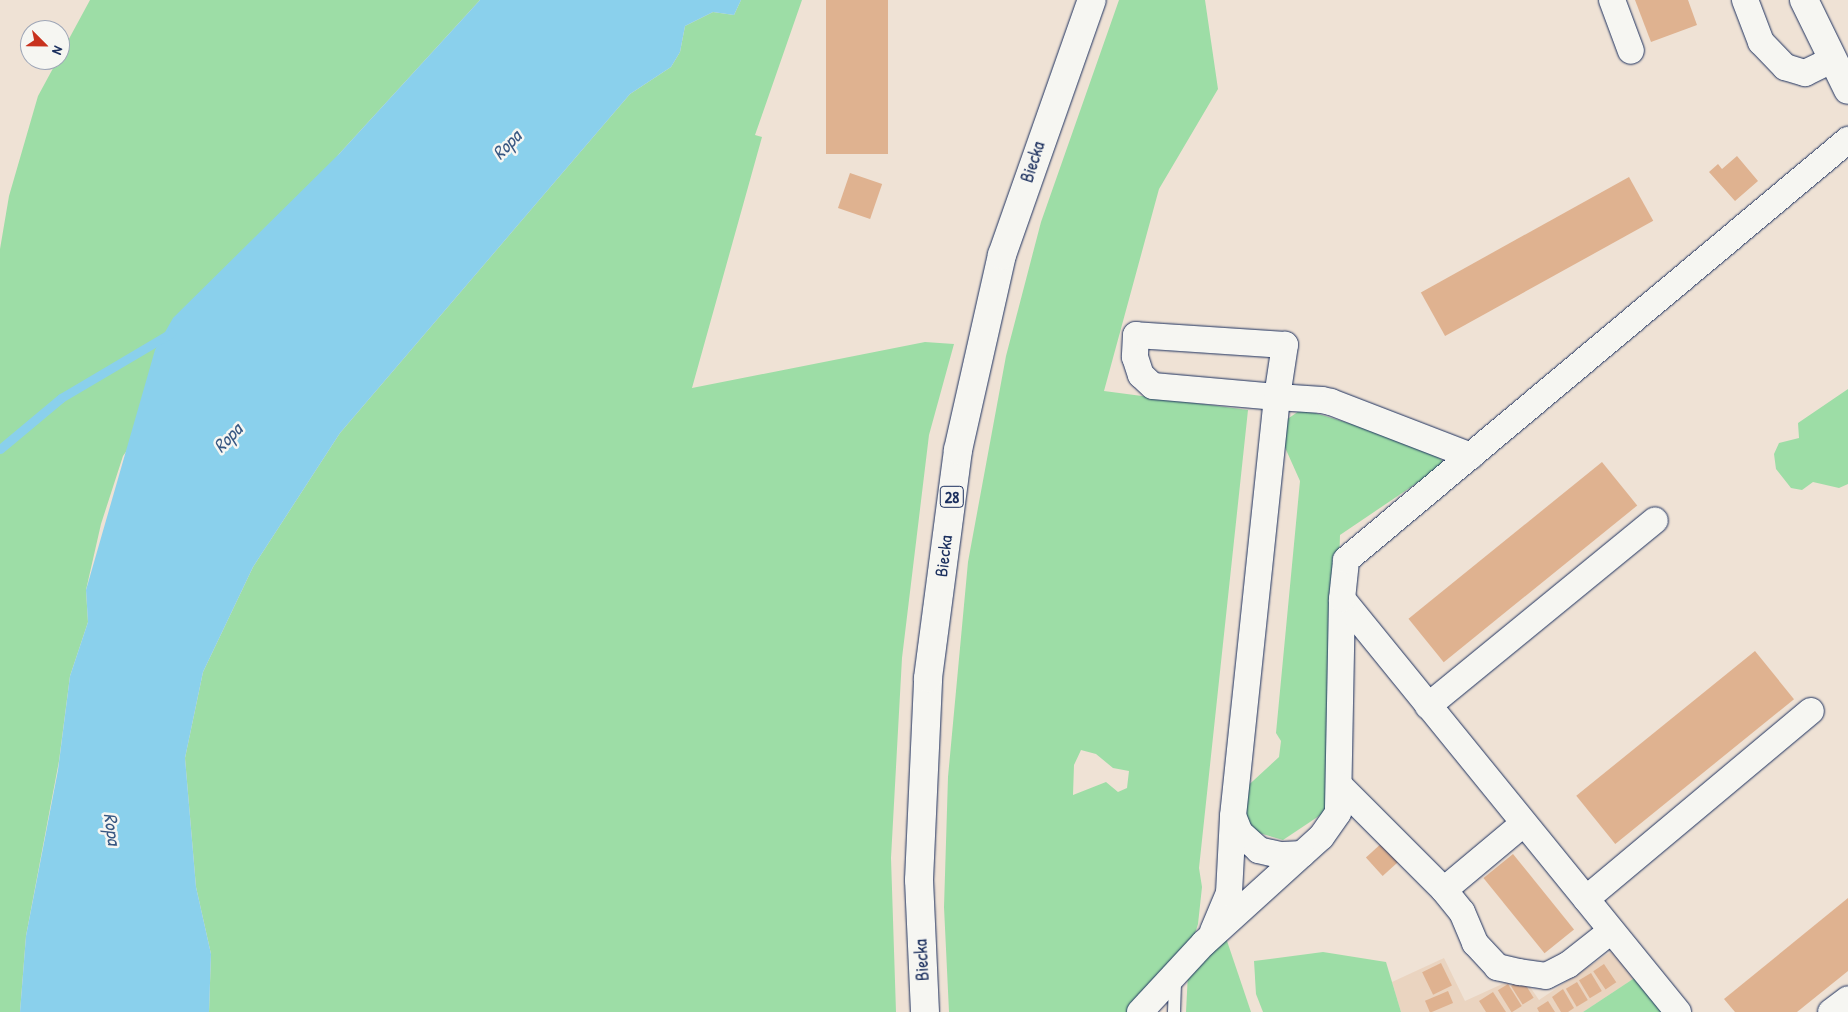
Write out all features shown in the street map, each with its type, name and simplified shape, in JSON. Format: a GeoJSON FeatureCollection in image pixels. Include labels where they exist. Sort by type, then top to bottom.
{"type":"FeatureCollection","features":[{"type":"Feature","properties":{"kind":"main road","name":"Biecka"},"geometry":{"type":"LineString","coordinates":[[924,1012],[919,880],[928,678],[958,450],[1002,254],[1092,0]]}},
{"type":"Feature","properties":{"kind":"main road"},"geometry":{"type":"LineString","coordinates":[[1804,0],[1848,90]]}},
{"type":"Feature","properties":{"kind":"street"},"geometry":{"type":"LineString","coordinates":[[1612,0],[1631,51]]}},
{"type":"Feature","properties":{"kind":"street"},"geometry":{"type":"LineString","coordinates":[[1745,0],[1761,42],[1786,67],[1805,73],[1832,60]]}},
{"type":"Feature","properties":{"kind":"street"},"geometry":{"type":"LineString","coordinates":[[1140,1012],[1204,944],[1332,824],[1338,813],[1342,600],[1346,560],[1848,140]]}},
{"type":"Feature","properties":{"kind":"street"},"geometry":{"type":"LineString","coordinates":[[1204,944],[1228,894],[1233,816],[1277,397],[1285,345],[1136,335],[1135,357],[1141,375],[1153,386],[1277,397],[1331,402],[1471,456]]}},
{"type":"Feature","properties":{"kind":"street"},"geometry":{"type":"LineString","coordinates":[[1428,706],[1655,520]]}},
{"type":"Feature","properties":{"kind":"street"},"geometry":{"type":"LineString","coordinates":[[1342,600],[1678,1012]]}},
{"type":"Feature","properties":{"kind":"street"},"geometry":{"type":"LineString","coordinates":[[1586,899],[1811,711]]}},
{"type":"Feature","properties":{"kind":"street"},"geometry":{"type":"LineString","coordinates":[[1339,785],[1444,890],[1462,912],[1476,943],[1496,967],[1546,976],[1568,965],[1611,931]]}},
{"type":"Feature","properties":{"kind":"street"},"geometry":{"type":"LineString","coordinates":[[1233,816],[1240,833],[1259,850],[1280,855],[1302,854]]}},
{"type":"Feature","properties":{"kind":"street"},"geometry":{"type":"LineString","coordinates":[[1444,890],[1524,823]]}},
{"type":"Feature","properties":{"kind":"street"},"geometry":{"type":"LineString","coordinates":[[1831,1012],[1848,998]]}},
{"type":"Feature","properties":{"kind":"lane"},"geometry":{"type":"LineString","coordinates":[[1174,1012],[1175,974]]}},
{"type":"Feature","properties":{"kind":"shaded area"},"geometry":{"type":"Polygon","coordinates":[[[1615,949],[1636,977],[1583,1012],[1401,1012],[1392,982],[1444,958],[1465,1001],[1522,975],[1539,1000],[1615,949]]]}},
{"type":"Feature","properties":{"kind":"green space"},"geometry":{"type":"Polygon","coordinates":[[[90,0],[480,0],[339,154],[123,456],[101,524],[86,590],[88,622],[70,676],[59,761],[26,936],[20,1012],[0,1012],[0,249],[9,196],[38,96],[52,70],[70,70],[70,37],[90,0]]]}},
{"type":"Feature","properties":{"kind":"green space"},"geometry":{"type":"Polygon","coordinates":[[[741,0],[802,0],[755,135],[762,137],[692,388],[925,342],[954,344],[929,435],[902,658],[891,858],[896,1012],[209,1012],[211,954],[196,887],[185,758],[203,672],[253,567],[340,433],[630,94],[671,67],[680,52],[685,26],[713,12],[734,15],[741,0]]]}},
{"type":"Feature","properties":{"kind":"green space"},"geometry":{"type":"Polygon","coordinates":[[[1119,0],[1205,0],[1218,89],[1159,189],[1104,391],[1248,410],[1199,868],[1202,887],[1198,924],[1193,940],[1129,1012],[949,1012],[944,907],[948,777],[968,562],[1006,356],[1041,222],[1119,0]],[[1081,750],[1074,765],[1073,795],[1106,782],[1118,792],[1127,788],[1129,771],[1113,768],[1096,754],[1081,750]]]}},
{"type":"Feature","properties":{"kind":"green space"},"geometry":{"type":"Polygon","coordinates":[[[1848,389],[1848,484],[1839,488],[1813,482],[1802,490],[1791,488],[1776,469],[1774,454],[1779,443],[1799,438],[1798,423],[1848,389]]]}},
{"type":"Feature","properties":{"kind":"green space"},"geometry":{"type":"Polygon","coordinates":[[[1302,409],[1431,448],[1445,464],[1340,535],[1331,808],[1283,840],[1249,830],[1241,792],[1279,757],[1281,741],[1276,733],[1300,481],[1283,443],[1286,420],[1302,409]]]}},
{"type":"Feature","properties":{"kind":"green space"},"geometry":{"type":"Polygon","coordinates":[[[1225,935],[1251,1012],[1186,1012],[1188,973],[1225,935]]]}},
{"type":"Feature","properties":{"kind":"green space"},"geometry":{"type":"Polygon","coordinates":[[[1323,952],[1386,962],[1401,1012],[1263,1012],[1256,994],[1254,961],[1323,952]]]}},
{"type":"Feature","properties":{"kind":"green space"},"geometry":{"type":"Polygon","coordinates":[[[1636,977],[1665,1012],[1583,1012],[1636,977]]]}},
{"type":"Feature","properties":{"kind":"water","name":"Ropa"},"geometry":{"type":"Polygon","coordinates":[[[480,0],[741,0],[734,15],[713,12],[685,26],[680,52],[671,67],[630,94],[340,433],[253,567],[203,672],[185,758],[196,887],[211,954],[209,1012],[20,1012],[26,936],[58,770],[70,676],[88,622],[86,590],[155,350],[173,318],[339,154],[480,0]]]}},
{"type":"Feature","properties":{"kind":"building"},"geometry":{"type":"Polygon","coordinates":[[[826,0],[888,0],[888,154],[826,154],[826,0]]]}},
{"type":"Feature","properties":{"kind":"building"},"geometry":{"type":"Polygon","coordinates":[[[1635,0],[1688,0],[1697,25],[1651,42],[1635,0]]]}},
{"type":"Feature","properties":{"kind":"building"},"geometry":{"type":"Polygon","coordinates":[[[1737,156],[1758,181],[1735,201],[1709,172],[1718,164],[1722,169],[1737,156]]]}},
{"type":"Feature","properties":{"kind":"building"},"geometry":{"type":"Polygon","coordinates":[[[850,173],[882,184],[870,219],[838,208],[850,173]]]}},
{"type":"Feature","properties":{"kind":"building"},"geometry":{"type":"Polygon","coordinates":[[[1629,177],[1653,221],[1445,336],[1421,292],[1629,177]]]}},
{"type":"Feature","properties":{"kind":"building"},"geometry":{"type":"Polygon","coordinates":[[[1602,462],[1637,506],[1444,662],[1408,619],[1602,462]]]}},
{"type":"Feature","properties":{"kind":"building"},"geometry":{"type":"Polygon","coordinates":[[[1755,651],[1794,699],[1615,844],[1576,796],[1755,651]]]}},
{"type":"Feature","properties":{"kind":"building"},"geometry":{"type":"Polygon","coordinates":[[[1383,842],[1400,861],[1383,876],[1366,857],[1383,842]]]}},
{"type":"Feature","properties":{"kind":"building"},"geometry":{"type":"Polygon","coordinates":[[[1513,854],[1574,929],[1545,953],[1483,878],[1513,854]]]}},
{"type":"Feature","properties":{"kind":"building"},"geometry":{"type":"Polygon","coordinates":[[[1848,898],[1848,971],[1797,1012],[1735,1012],[1724,999],[1848,898]]]}},
{"type":"Feature","properties":{"kind":"building"},"geometry":{"type":"Polygon","coordinates":[[[1441,963],[1452,985],[1433,995],[1422,972],[1441,963]]]}},
{"type":"Feature","properties":{"kind":"building"},"geometry":{"type":"Polygon","coordinates":[[[1604,964],[1616,982],[1606,990],[1593,971],[1604,964]]]}},
{"type":"Feature","properties":{"kind":"building"},"geometry":{"type":"Polygon","coordinates":[[[1591,973],[1602,991],[1590,998],[1579,980],[1591,973]]]}},
{"type":"Feature","properties":{"kind":"building"},"geometry":{"type":"Polygon","coordinates":[[[1522,979],[1534,998],[1523,1005],[1511,986],[1522,979]]]}},
{"type":"Feature","properties":{"kind":"building"},"geometry":{"type":"Polygon","coordinates":[[[1577,982],[1588,1000],[1577,1007],[1566,989],[1577,982]]]}},
{"type":"Feature","properties":{"kind":"building"},"geometry":{"type":"Polygon","coordinates":[[[1508,984],[1522,1006],[1511,1012],[1498,990],[1508,984]]]}},
{"type":"Feature","properties":{"kind":"building"},"geometry":{"type":"Polygon","coordinates":[[[1563,989],[1574,1008],[1568,1012],[1561,1012],[1552,997],[1563,989]]]}},
{"type":"Feature","properties":{"kind":"building"},"geometry":{"type":"Polygon","coordinates":[[[1448,991],[1453,1003],[1430,1012],[1425,1001],[1448,991]]]}},
{"type":"Feature","properties":{"kind":"building"},"geometry":{"type":"Polygon","coordinates":[[[1493,992],[1506,1012],[1486,1012],[1479,1001],[1493,992]]]}},
{"type":"Feature","properties":{"kind":"building"},"geometry":{"type":"Polygon","coordinates":[[[1548,1001],[1555,1012],[1539,1012],[1537,1008],[1548,1001]]]}},
{"type":"Feature","properties":{"kind":"waterway"},"geometry":{"type":"LineString","coordinates":[[0,449],[61,398],[171,333]]}}]}
